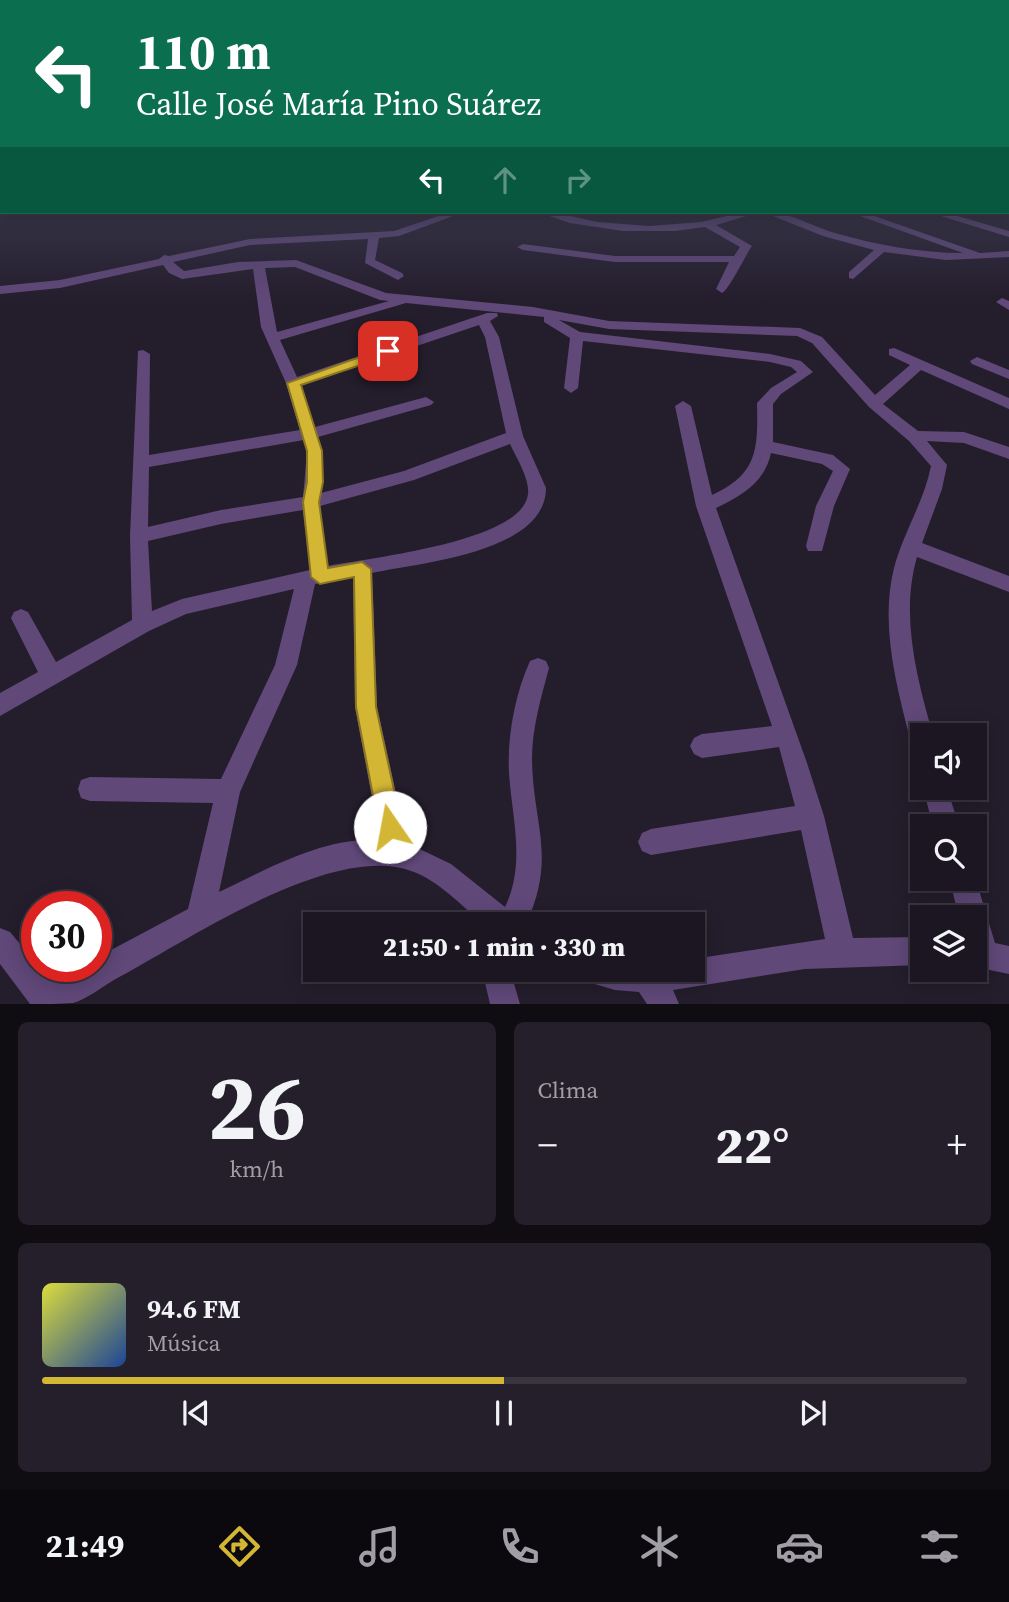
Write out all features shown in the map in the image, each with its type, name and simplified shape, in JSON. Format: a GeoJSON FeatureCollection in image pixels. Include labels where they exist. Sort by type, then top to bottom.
{"type":"FeatureCollection","features":[{"type":"Feature","properties":{"kind":"street"},"geometry":{"type":"LineString","coordinates":[[0,290],[60,284],[164,258],[270,239],[374,236],[414,230],[454,214]]}},
{"type":"Feature","properties":{"kind":"street"},"geometry":{"type":"LineString","coordinates":[[551,214],[583,222],[635,229],[709,226],[748,214]]}},
{"type":"Feature","properties":{"kind":"street"},"geometry":{"type":"LineString","coordinates":[[773,214],[825,234],[881,250],[941,258],[1009,254]]}},
{"type":"Feature","properties":{"kind":"street"},"geometry":{"type":"LineString","coordinates":[[860,214],[984,257]]}},
{"type":"Feature","properties":{"kind":"street"},"geometry":{"type":"LineString","coordinates":[[940,214],[1009,234]]}},
{"type":"Feature","properties":{"kind":"street"},"geometry":{"type":"LineString","coordinates":[[709,226],[744,244],[746,250],[730,270],[722,289]]}},
{"type":"Feature","properties":{"kind":"street"},"geometry":{"type":"LineString","coordinates":[[374,236],[369,261],[398,276]]}},
{"type":"Feature","properties":{"kind":"street"},"geometry":{"type":"LineString","coordinates":[[523,247],[615,259],[740,259]]}},
{"type":"Feature","properties":{"kind":"street"},"geometry":{"type":"LineString","coordinates":[[853,275],[881,250]]}},
{"type":"Feature","properties":{"kind":"street"},"geometry":{"type":"LineString","coordinates":[[164,258],[173,270],[182,275],[258,264],[306,264],[369,293],[404,301],[533,311],[609,325],[760,328],[800,332],[817,340],[874,404],[915,437],[939,465],[911,547],[901,593],[906,671],[918,723]]}},
{"type":"Feature","properties":{"kind":"street"},"geometry":{"type":"LineString","coordinates":[[199,919],[228,790],[286,665],[313,578],[311,502],[316,471],[310,434],[293,383],[264,314],[258,264]]}},
{"type":"Feature","properties":{"kind":"street"},"geometry":{"type":"LineString","coordinates":[[272,338],[404,301]]}},
{"type":"Feature","properties":{"kind":"street"},"geometry":{"type":"LineString","coordinates":[[293,383],[511,309]]}},
{"type":"Feature","properties":{"kind":"street"},"geometry":{"type":"LineString","coordinates":[[533,311],[576,336],[770,358],[796,364],[806,372],[776,391],[765,403],[766,446],[753,478],[725,497],[705,506]]}},
{"type":"Feature","properties":{"kind":"street"},"geometry":{"type":"LineString","coordinates":[[0,705],[142,625],[201,601],[362,569],[500,536],[524,518],[537,497],[532,474],[515,436],[492,337],[483,319]]}},
{"type":"Feature","properties":{"kind":"street"},"geometry":{"type":"LineString","coordinates":[[571,388],[576,336]]}},
{"type":"Feature","properties":{"kind":"street"},"geometry":{"type":"LineString","coordinates":[[894,352],[1009,404]]}},
{"type":"Feature","properties":{"kind":"street"},"geometry":{"type":"LineString","coordinates":[[142,625],[139,536],[143,354]]}},
{"type":"Feature","properties":{"kind":"street"},"geometry":{"type":"LineString","coordinates":[[977,360],[1009,375]]}},
{"type":"Feature","properties":{"kind":"street"},"geometry":{"type":"LineString","coordinates":[[874,404],[918,365]]}},
{"type":"Feature","properties":{"kind":"street"},"geometry":{"type":"LineString","coordinates":[[142,462],[310,434],[426,402]]}},
{"type":"Feature","properties":{"kind":"street"},"geometry":{"type":"LineString","coordinates":[[683,406],[705,506],[786,735],[811,816],[842,953]]}},
{"type":"Feature","properties":{"kind":"street"},"geometry":{"type":"LineString","coordinates":[[915,437],[936,434],[964,436],[1009,453]]}},
{"type":"Feature","properties":{"kind":"street"},"geometry":{"type":"LineString","coordinates":[[139,536],[221,517],[311,502],[408,476],[515,436]]}},
{"type":"Feature","properties":{"kind":"street"},"geometry":{"type":"LineString","coordinates":[[766,446],[827,459],[842,469],[825,506],[815,546]]}},
{"type":"Feature","properties":{"kind":"street"},"geometry":{"type":"LineString","coordinates":[[911,547],[1009,584]]}},
{"type":"Feature","properties":{"kind":"street"},"geometry":{"type":"LineString","coordinates":[[362,569],[366,707],[396,853]]}},
{"type":"Feature","properties":{"kind":"street"},"geometry":{"type":"LineString","coordinates":[[21,618],[51,675]]}},
{"type":"Feature","properties":{"kind":"street"},"geometry":{"type":"LineString","coordinates":[[518,912],[530,880],[532,856],[521,771],[522,733],[538,668]]}},
{"type":"Feature","properties":{"kind":"street"},"geometry":{"type":"LineString","coordinates":[[702,746],[786,735]]}},
{"type":"Feature","properties":{"kind":"street"},"geometry":{"type":"LineString","coordinates":[[90,789],[228,790]]}},
{"type":"Feature","properties":{"kind":"street"},"geometry":{"type":"LineString","coordinates":[[651,842],[811,816]]}},
{"type":"Feature","properties":{"kind":"street"},"geometry":{"type":"LineString","coordinates":[[0,942],[47,1002],[199,919],[306,867],[352,854],[396,853],[429,866],[459,884],[490,912]]}},
{"type":"Feature","properties":{"kind":"street"},"geometry":{"type":"LineString","coordinates":[[705,970],[788,956],[910,951]]}},
{"type":"Feature","properties":{"kind":"street"},"geometry":{"type":"LineString","coordinates":[[499,982],[505,1003]]}},
{"type":"Feature","properties":{"kind":"street"},"geometry":{"type":"LineString","coordinates":[[650,982],[664,1003]]}},
{"type":"Feature","properties":{"kind":"route"},"geometry":{"type":"LineString","coordinates":[[388,351],[293,383],[315,451],[316,471],[311,502],[320,577],[362,569],[366,707],[371,743],[390,827]]}}]}
